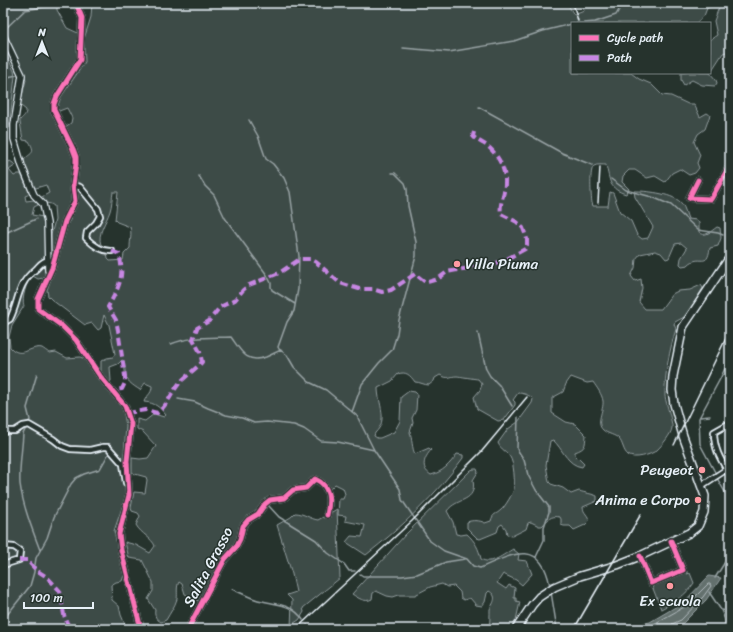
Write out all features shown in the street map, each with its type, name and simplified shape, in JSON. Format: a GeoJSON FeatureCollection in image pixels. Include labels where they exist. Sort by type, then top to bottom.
{"type":"FeatureCollection","features":[{"type":"Feature","properties":{"kind":"main road"},"geometry":{"type":"LineString","coordinates":[[516,629],[532,605],[549,590],[580,576],[617,565],[640,556],[671,541],[690,534],[698,526],[705,507],[705,496],[683,436],[674,404],[672,390],[673,376],[682,327],[730,257]]}},
{"type":"Feature","properties":{"kind":"street"},"geometry":{"type":"LineString","coordinates":[[76,3],[82,18],[80,60],[57,96],[54,104],[54,110],[76,156],[73,185],[75,201],[65,221],[52,268],[38,299],[38,309],[62,326],[76,340],[100,376],[125,406],[131,424],[127,461],[129,495],[119,534],[121,550],[141,629]]}},
{"type":"Feature","properties":{"kind":"street"},"geometry":{"type":"LineString","coordinates":[[3,35],[22,75],[14,125],[14,139],[34,195],[43,204],[47,223],[47,247],[49,260],[48,276]]}},
{"type":"Feature","properties":{"kind":"street"},"geometry":{"type":"LineString","coordinates":[[698,180],[689,198],[711,199],[730,166]]}},
{"type":"Feature","properties":{"kind":"street"},"geometry":{"type":"LineString","coordinates":[[73,185],[80,187],[98,210],[100,216],[96,224],[87,232],[86,238],[99,248],[106,251],[112,251]]}},
{"type":"Feature","properties":{"kind":"street"},"geometry":{"type":"LineString","coordinates":[[3,323],[10,319],[22,284],[26,278],[42,262],[49,260]]}},
{"type":"Feature","properties":{"kind":"street"},"geometry":{"type":"LineString","coordinates":[[730,423],[714,432],[716,452],[730,475]]}},
{"type":"Feature","properties":{"kind":"street"},"geometry":{"type":"LineString","coordinates":[[3,431],[15,431],[23,426],[29,425],[62,446],[70,449],[90,450],[108,447],[123,464],[126,483],[128,484]]}},
{"type":"Feature","properties":{"kind":"street"},"geometry":{"type":"LineString","coordinates":[[701,486],[726,470]]}},
{"type":"Feature","properties":{"kind":"street","name":"Salita Grasso"},"geometry":{"type":"LineString","coordinates":[[190,629],[190,625],[225,559],[236,548],[243,526],[248,520],[258,514],[265,504],[270,500],[284,498],[296,489],[306,488],[315,479],[328,491],[330,503],[327,515]]}},
{"type":"Feature","properties":{"kind":"street"},"geometry":{"type":"LineString","coordinates":[[640,556],[651,583],[683,570],[671,541]]}},
{"type":"Feature","properties":{"kind":"street"},"geometry":{"type":"LineString","coordinates":[[3,546],[14,547],[20,551],[20,554],[19,560],[3,565]]}},
{"type":"Feature","properties":{"kind":"shaded area"},"geometry":{"type":"Polygon","coordinates":[[[3,3],[57,3],[57,10],[67,28],[78,33],[79,36],[78,58],[52,100],[52,112],[72,152],[73,200],[51,261],[51,235],[55,220],[54,206],[46,203],[40,198],[49,193],[46,185],[36,188],[34,187],[23,162],[33,149],[29,141],[23,140],[20,122],[26,112],[20,103],[26,80],[24,72],[6,34],[3,31],[3,3]]]}},
{"type":"Feature","properties":{"kind":"shaded area"},"geometry":{"type":"Polygon","coordinates":[[[92,3],[567,3],[574,15],[584,11],[582,3],[730,3],[728,23],[730,27],[730,51],[723,53],[711,71],[711,39],[717,35],[714,21],[719,7],[718,4],[707,8],[704,16],[697,22],[571,22],[571,74],[632,74],[639,79],[651,84],[662,95],[671,96],[688,104],[694,104],[700,117],[707,113],[710,115],[705,129],[698,134],[694,142],[700,155],[697,163],[699,168],[695,173],[689,175],[680,169],[672,173],[665,182],[655,176],[647,178],[635,170],[629,170],[623,176],[622,182],[629,189],[626,194],[616,190],[613,187],[606,165],[594,166],[591,172],[593,206],[608,206],[610,192],[613,193],[620,212],[631,221],[637,235],[642,239],[648,238],[653,227],[635,197],[634,191],[668,195],[679,201],[685,209],[688,219],[697,220],[699,223],[699,232],[701,234],[706,234],[717,227],[720,228],[721,238],[718,246],[710,248],[709,255],[705,260],[696,260],[688,265],[682,266],[680,264],[681,258],[687,248],[681,243],[675,244],[669,258],[666,259],[661,253],[655,251],[640,254],[636,259],[635,268],[631,276],[635,281],[641,279],[642,288],[639,302],[645,309],[661,309],[672,294],[678,291],[690,290],[701,285],[703,288],[686,316],[674,324],[676,329],[665,380],[665,396],[672,428],[666,440],[651,454],[638,457],[628,455],[619,439],[603,430],[601,427],[600,420],[603,401],[593,382],[587,383],[571,377],[563,392],[552,398],[552,413],[566,422],[575,424],[586,435],[584,446],[575,452],[575,455],[584,464],[582,467],[577,466],[569,460],[553,440],[550,441],[546,465],[549,482],[551,484],[563,488],[571,494],[579,491],[597,496],[597,501],[583,507],[589,521],[585,525],[574,530],[570,526],[561,525],[560,517],[554,517],[550,518],[542,526],[531,522],[528,523],[526,529],[512,536],[507,535],[506,529],[502,524],[499,526],[497,532],[480,539],[467,528],[467,522],[481,521],[485,523],[491,521],[494,515],[503,508],[511,497],[514,489],[514,473],[512,464],[509,455],[498,443],[508,429],[518,422],[532,403],[533,399],[526,394],[518,393],[513,400],[515,405],[504,420],[498,421],[477,409],[474,397],[480,390],[482,384],[478,379],[457,376],[447,378],[440,375],[429,385],[415,382],[406,373],[398,374],[392,381],[378,388],[382,417],[379,428],[374,436],[380,438],[394,432],[400,421],[401,397],[409,391],[415,392],[417,394],[416,410],[412,418],[413,423],[410,432],[415,454],[429,448],[431,450],[426,456],[424,463],[425,469],[431,475],[443,470],[457,454],[463,455],[463,458],[453,472],[430,498],[393,533],[366,555],[346,542],[351,536],[362,537],[365,525],[345,521],[346,516],[338,515],[339,499],[343,499],[345,494],[343,488],[335,484],[330,489],[316,478],[306,486],[285,496],[272,498],[258,512],[246,520],[237,542],[221,560],[202,603],[185,594],[182,584],[179,582],[177,588],[177,599],[174,607],[166,620],[161,622],[159,621],[156,617],[155,610],[148,599],[153,591],[153,582],[142,560],[129,558],[125,542],[136,545],[150,553],[155,546],[154,543],[136,525],[140,516],[138,513],[132,511],[131,508],[134,492],[145,493],[147,480],[146,477],[132,472],[132,458],[148,458],[156,446],[143,432],[137,429],[137,419],[145,421],[154,414],[164,417],[166,415],[152,403],[144,402],[151,391],[152,386],[145,383],[140,390],[131,384],[126,375],[124,361],[122,360],[118,364],[110,367],[111,381],[108,382],[101,372],[101,361],[113,357],[115,354],[109,325],[104,315],[101,328],[98,330],[92,323],[85,325],[52,300],[48,296],[47,290],[67,225],[72,217],[78,199],[76,189],[77,169],[65,127],[71,123],[72,118],[67,108],[59,111],[57,108],[61,97],[85,62],[84,39],[91,17],[92,3]],[[113,192],[111,209],[102,228],[100,236],[101,245],[98,249],[107,253],[110,261],[123,260],[124,254],[130,248],[130,227],[115,220],[118,192],[113,192]]]}},
{"type":"Feature","properties":{"kind":"shaded area"},"geometry":{"type":"Polygon","coordinates":[[[3,48],[15,76],[9,128],[3,132],[3,48]]]}},
{"type":"Feature","properties":{"kind":"shaded area"},"geometry":{"type":"Polygon","coordinates":[[[681,74],[711,74],[717,83],[715,86],[702,85],[692,80],[684,85],[681,80],[681,74]]]}},
{"type":"Feature","properties":{"kind":"shaded area"},"geometry":{"type":"Polygon","coordinates":[[[10,161],[16,165],[9,170],[14,176],[21,174],[30,194],[25,196],[26,201],[34,200],[37,202],[38,205],[34,207],[32,215],[43,217],[45,220],[45,275],[43,278],[38,279],[31,275],[29,278],[24,295],[24,306],[12,325],[9,337],[10,347],[14,351],[18,352],[34,348],[42,348],[50,353],[56,352],[67,358],[80,357],[85,359],[121,404],[123,409],[126,426],[124,453],[126,496],[114,531],[124,575],[122,581],[111,585],[112,600],[119,606],[127,629],[3,629],[3,166],[10,161]]]}},
{"type":"Feature","properties":{"kind":"shaded area"},"geometry":{"type":"Polygon","coordinates":[[[477,469],[478,472],[473,480],[472,493],[465,499],[456,503],[447,511],[453,522],[456,534],[467,534],[472,539],[481,559],[485,561],[493,560],[513,549],[519,554],[518,560],[527,561],[532,574],[522,585],[516,580],[503,574],[497,583],[506,589],[509,585],[515,588],[514,598],[516,598],[516,601],[520,602],[516,620],[511,629],[489,629],[490,609],[493,604],[494,595],[489,591],[482,606],[476,605],[470,598],[464,600],[461,598],[460,592],[454,586],[447,587],[442,584],[430,587],[415,595],[399,595],[393,597],[376,591],[373,593],[372,599],[362,600],[352,594],[405,535],[471,470],[477,469]]]}},
{"type":"Feature","properties":{"kind":"shaded area"},"geometry":{"type":"Polygon","coordinates":[[[337,509],[340,578],[303,608],[304,612],[299,620],[294,623],[293,629],[291,629],[292,600],[287,595],[296,592],[277,525],[295,513],[318,520],[337,509]]]}},
{"type":"Feature","properties":{"kind":"shaded area"},"geometry":{"type":"Polygon","coordinates":[[[687,571],[687,574],[690,573],[694,583],[680,598],[661,609],[652,586],[687,571]]]}},
{"type":"Feature","properties":{"kind":"water"},"geometry":{"type":"Polygon","coordinates":[[[709,576],[721,578],[706,600],[683,623],[671,629],[615,629],[650,622],[684,602],[709,576]]]}},
{"type":"Feature","properties":{"kind":"waterway"},"geometry":{"type":"LineString","coordinates":[[595,22],[616,15],[620,8],[630,3]]}},
{"type":"Feature","properties":{"kind":"waterway"},"geometry":{"type":"LineString","coordinates":[[3,31],[25,10],[51,6]]}},
{"type":"Feature","properties":{"kind":"waterway"},"geometry":{"type":"LineString","coordinates":[[403,48],[449,52],[514,41],[543,31],[571,24]]}},
{"type":"Feature","properties":{"kind":"waterway"},"geometry":{"type":"LineString","coordinates":[[3,78],[17,75]]}},
{"type":"Feature","properties":{"kind":"waterway"},"geometry":{"type":"LineString","coordinates":[[479,107],[562,153],[592,165]]}},
{"type":"Feature","properties":{"kind":"waterway"},"geometry":{"type":"LineString","coordinates":[[249,120],[258,136],[266,159],[273,164],[284,178],[290,192],[299,256],[298,289],[294,311],[287,322],[278,347],[279,349],[287,355],[294,367],[309,382],[326,390],[357,416],[374,450],[400,489],[402,500],[430,541],[444,551],[467,559],[473,566],[480,568],[514,555],[524,554],[532,556],[540,561],[546,571],[550,586]]}},
{"type":"Feature","properties":{"kind":"waterway"},"geometry":{"type":"LineString","coordinates":[[352,412],[362,384],[392,350],[416,256],[416,242],[408,206],[407,189],[405,183],[395,173],[392,173]]}},
{"type":"Feature","properties":{"kind":"waterway"},"geometry":{"type":"LineString","coordinates":[[199,176],[205,186],[214,195],[225,218],[267,275],[271,283],[272,290],[295,304]]}},
{"type":"Feature","properties":{"kind":"waterway"},"geometry":{"type":"LineString","coordinates":[[611,179],[626,190],[652,197],[671,205],[698,230],[723,235]]}},
{"type":"Feature","properties":{"kind":"waterway"},"geometry":{"type":"LineString","coordinates":[[3,234],[36,219]]}},
{"type":"Feature","properties":{"kind":"waterway"},"geometry":{"type":"LineString","coordinates":[[478,333],[486,369],[490,376],[499,385],[512,406]]}},
{"type":"Feature","properties":{"kind":"waterway"},"geometry":{"type":"LineString","coordinates":[[171,344],[178,341],[194,339],[231,337],[245,355],[254,359],[266,357],[281,350]]}},
{"type":"Feature","properties":{"kind":"waterway"},"geometry":{"type":"LineString","coordinates":[[716,474],[700,444],[699,418],[730,358]]}},
{"type":"Feature","properties":{"kind":"waterway"},"geometry":{"type":"LineString","coordinates":[[28,423],[30,420],[27,408],[37,374]]}},
{"type":"Feature","properties":{"kind":"waterway"},"geometry":{"type":"LineString","coordinates":[[178,399],[195,402],[226,415],[242,418],[254,423],[267,422],[294,425],[304,429],[321,441],[338,442],[374,450]]}},
{"type":"Feature","properties":{"kind":"waterway"},"geometry":{"type":"LineString","coordinates":[[700,417],[710,416]]}},
{"type":"Feature","properties":{"kind":"waterway"},"geometry":{"type":"LineString","coordinates":[[518,417],[517,449],[524,460],[528,475],[536,490],[549,507],[549,512],[544,527],[544,540],[536,557]]}},
{"type":"Feature","properties":{"kind":"waterway"},"geometry":{"type":"LineString","coordinates":[[25,430],[23,434],[20,466],[20,484],[31,526],[40,550]]}},
{"type":"Feature","properties":{"kind":"waterway"},"geometry":{"type":"LineString","coordinates":[[3,620],[30,586],[36,558],[47,538],[54,517],[71,484],[76,478],[100,469],[109,453]]}},
{"type":"Feature","properties":{"kind":"waterway"},"geometry":{"type":"LineString","coordinates":[[717,478],[730,501]]}},
{"type":"Feature","properties":{"kind":"waterway"},"geometry":{"type":"LineString","coordinates":[[268,505],[279,517],[316,540],[328,553],[344,564],[349,571],[355,571]]}},
{"type":"Feature","properties":{"kind":"waterway"},"geometry":{"type":"LineString","coordinates":[[715,578],[730,554]]}},
{"type":"Feature","properties":{"kind":"waterway"},"geometry":{"type":"LineString","coordinates":[[360,574],[363,576],[402,576],[417,574],[446,562],[465,559]]}},
{"type":"Feature","properties":{"kind":"waterway"},"geometry":{"type":"LineString","coordinates":[[232,589],[261,601],[287,607],[298,614],[303,620]]}},
{"type":"Feature","properties":{"kind":"waterway"},"geometry":{"type":"LineString","coordinates":[[551,592],[557,629]]}},
{"type":"Feature","properties":{"kind":"waterway"},"geometry":{"type":"LineString","coordinates":[[709,592],[721,610],[729,629]]}},
{"type":"Feature","properties":{"kind":"waterway"},"geometry":{"type":"LineString","coordinates":[[722,610],[730,612]]}},
{"type":"Feature","properties":{"kind":"waterway"},"geometry":{"type":"LineString","coordinates":[[307,625],[311,629]]}},
{"type":"Feature","properties":{"kind":"railway"},"geometry":{"type":"LineString","coordinates":[[573,3],[578,21]]}},
{"type":"Feature","properties":{"kind":"railway"},"geometry":{"type":"LineString","coordinates":[[598,203],[600,167]]}},
{"type":"Feature","properties":{"kind":"railway"},"geometry":{"type":"LineString","coordinates":[[674,445],[730,330]]}},
{"type":"Feature","properties":{"kind":"railway"},"geometry":{"type":"LineString","coordinates":[[296,629],[412,521],[482,451],[527,397]]}},
{"type":"Feature","properties":{"kind":"railway"},"geometry":{"type":"LineString","coordinates":[[574,629],[641,514]]}},
{"type":"Feature","properties":{"kind":"marked path"},"geometry":{"type":"LineString","coordinates":[[127,413],[146,410],[157,413],[166,403],[180,382],[202,362],[200,352],[193,339],[197,328],[209,321],[220,307],[235,300],[249,285],[279,273],[300,259],[310,259],[316,262],[340,283],[359,289],[373,289],[382,292],[391,290],[415,274],[424,281],[428,282],[438,279],[447,272],[501,262],[525,249],[527,239],[523,228],[517,222],[501,214],[505,178],[500,162],[490,148],[473,136],[474,132]]}},
{"type":"Feature","properties":{"kind":"marked path"},"geometry":{"type":"LineString","coordinates":[[112,251],[119,254],[121,262],[120,282],[108,307],[116,320],[125,376],[125,383],[122,389],[114,390],[118,394]]}},
{"type":"Feature","properties":{"kind":"marked path"},"geometry":{"type":"LineString","coordinates":[[19,560],[27,560],[36,570],[47,577],[60,591],[64,615],[71,629]]}},
{"type":"Feature","properties":{"kind":"cycle path"},"geometry":{"type":"LineString","coordinates":[[76,3],[82,18],[80,60],[57,96],[54,104],[54,110],[76,157],[73,185],[75,201],[65,221],[52,268],[38,299],[38,309],[62,326],[76,340],[100,376],[125,406],[131,424],[127,461],[129,495],[119,534],[121,550],[141,629]]}},
{"type":"Feature","properties":{"kind":"cycle path"},"geometry":{"type":"LineString","coordinates":[[698,180],[689,198],[711,199],[730,165]]}},
{"type":"Feature","properties":{"kind":"cycle path"},"geometry":{"type":"LineString","coordinates":[[190,629],[190,625],[225,559],[236,547],[240,539],[243,526],[248,520],[258,514],[265,504],[270,500],[284,498],[293,490],[306,488],[315,479],[327,490],[329,499],[327,515]]}},
{"type":"Feature","properties":{"kind":"cycle path"},"geometry":{"type":"LineString","coordinates":[[640,556],[651,583],[683,570],[671,541]]}},
{"type":"Feature","properties":{"kind":"place","name":"Villa Piuma"},"geometry":{"type":"Point","coordinates":[457,264]}},
{"type":"Feature","properties":{"kind":"place","name":"Peugeot"},"geometry":{"type":"Point","coordinates":[702,470]}},
{"type":"Feature","properties":{"kind":"place","name":"Anima e Corpo"},"geometry":{"type":"Point","coordinates":[698,500]}},
{"type":"Feature","properties":{"kind":"place","name":"Ex scuola"},"geometry":{"type":"Point","coordinates":[670,586]}}]}
